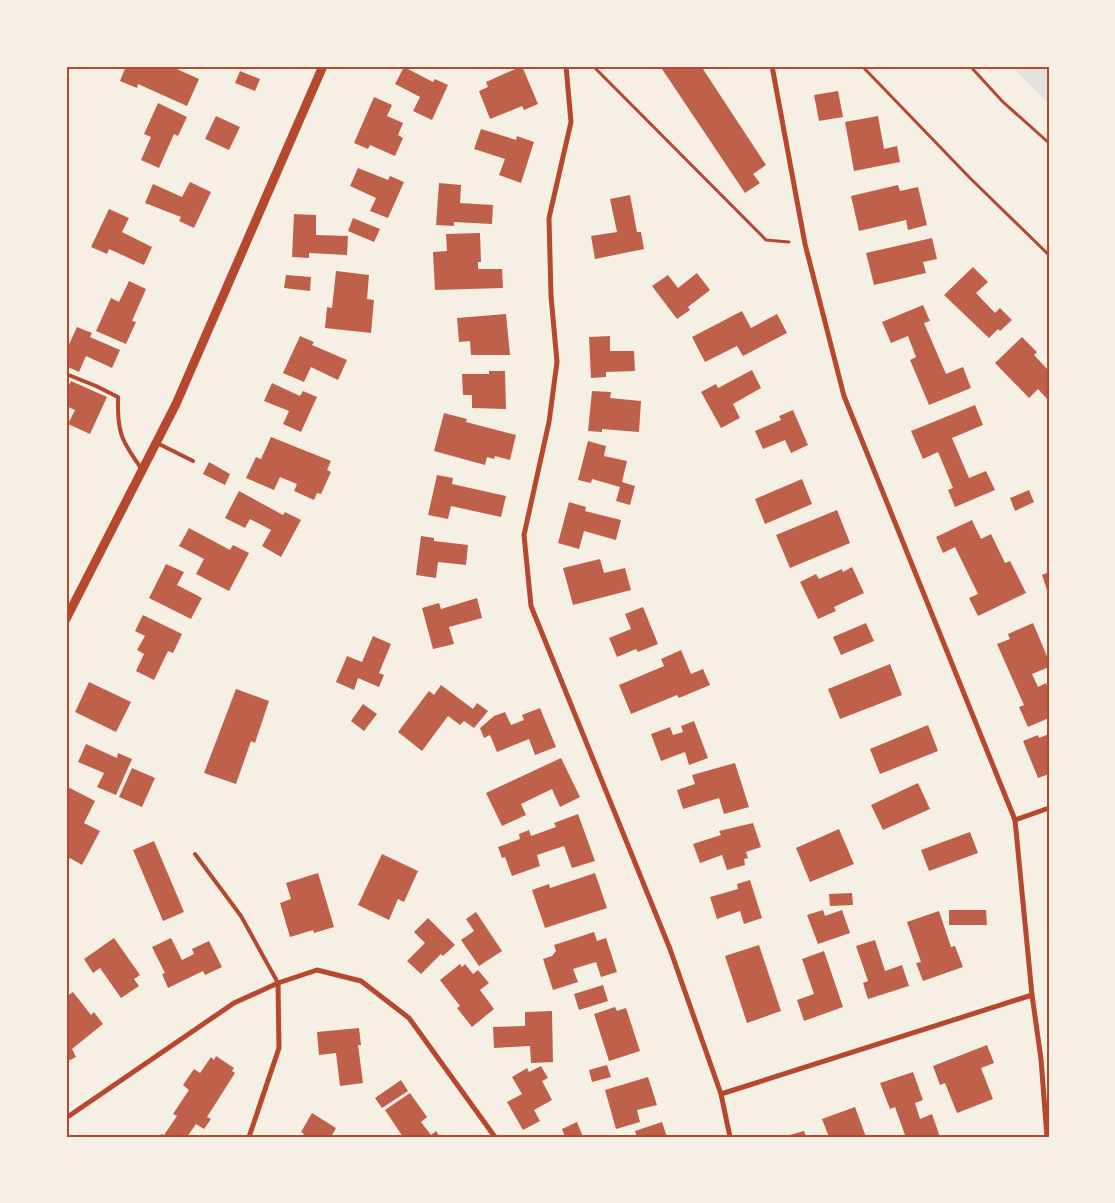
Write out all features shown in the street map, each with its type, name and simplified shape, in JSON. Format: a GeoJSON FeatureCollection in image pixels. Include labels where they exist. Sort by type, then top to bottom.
{"type":"FeatureCollection","features":[{"type":"Feature","properties":{"kind":"street"},"geometry":{"type":"LineString","coordinates":[[66,619],[176,404],[323,66]]}},
{"type":"Feature","properties":{"kind":"street"},"geometry":{"type":"LineString","coordinates":[[566,66],[571,122],[549,218],[551,296],[557,362],[548,422],[524,535],[531,606],[670,949],[721,1094],[730,1137]]}},
{"type":"Feature","properties":{"kind":"street"},"geometry":{"type":"LineString","coordinates":[[772,66],[805,244],[844,396],[1015,820],[1032,995],[1041,1059],[1047,1137]]}},
{"type":"Feature","properties":{"kind":"street"},"geometry":{"type":"LineString","coordinates":[[1015,820],[1049,808]]}},
{"type":"Feature","properties":{"kind":"street"},"geometry":{"type":"LineString","coordinates":[[66,1118],[234,1003],[278,983],[317,970],[361,981],[409,1018],[495,1137]]}},
{"type":"Feature","properties":{"kind":"street"},"geometry":{"type":"LineString","coordinates":[[249,1137],[279,1048],[278,983]]}},
{"type":"Feature","properties":{"kind":"street"},"geometry":{"type":"LineString","coordinates":[[721,1094],[1032,995]]}},
{"type":"Feature","properties":{"kind":"lane"},"geometry":{"type":"LineString","coordinates":[[66,374],[118,397],[118,423],[124,445],[143,470]]}},
{"type":"Feature","properties":{"kind":"lane"},"geometry":{"type":"LineString","coordinates":[[157,443],[193,460]]}},
{"type":"Feature","properties":{"kind":"lane"},"geometry":{"type":"LineString","coordinates":[[195,854],[241,916],[278,983]]}},
{"type":"Feature","properties":{"kind":"path"},"geometry":{"type":"LineString","coordinates":[[593,66],[766,240],[805,244]]}},
{"type":"Feature","properties":{"kind":"path"},"geometry":{"type":"LineString","coordinates":[[862,66],[970,178],[1033,237],[1049,255]]}},
{"type":"Feature","properties":{"kind":"path"},"geometry":{"type":"LineString","coordinates":[[970,66],[1003,102],[1049,143]]}},
{"type":"Feature","properties":{"kind":"shaded area"},"geometry":{"type":"Polygon","coordinates":[[[1011,66],[1049,66],[1049,104],[1011,66]]]}},
{"type":"Feature","properties":{"kind":"building"},"geometry":{"type":"Polygon","coordinates":[[[126,66],[170,66],[199,79],[187,106],[138,84],[137,88],[120,81],[126,66]]]}},
{"type":"Feature","properties":{"kind":"building"},"geometry":{"type":"Polygon","coordinates":[[[522,66],[538,104],[524,110],[522,106],[490,119],[479,91],[488,87],[486,82],[522,66]]]}},
{"type":"Feature","properties":{"kind":"building"},"geometry":{"type":"Polygon","coordinates":[[[660,66],[701,66],[766,165],[753,174],[760,183],[745,193],[660,66]]]}},
{"type":"Feature","properties":{"kind":"building"},"geometry":{"type":"Polygon","coordinates":[[[404,67],[433,82],[435,79],[448,85],[432,120],[413,111],[420,97],[395,84],[404,67]]]}},
{"type":"Feature","properties":{"kind":"building"},"geometry":{"type":"Polygon","coordinates":[[[240,71],[260,79],[255,91],[235,83],[240,71]]]}},
{"type":"Feature","properties":{"kind":"building"},"geometry":{"type":"Polygon","coordinates":[[[838,91],[843,117],[819,121],[814,95],[838,91]]]}},
{"type":"Feature","properties":{"kind":"building"},"geometry":{"type":"Polygon","coordinates":[[[374,97],[392,105],[387,116],[403,123],[398,135],[403,138],[395,156],[370,145],[368,149],[354,143],[374,97]]]}},
{"type":"Feature","properties":{"kind":"building"},"geometry":{"type":"Polygon","coordinates":[[[158,103],[187,117],[178,136],[174,134],[159,168],[141,160],[151,137],[144,134],[158,103]]]}},
{"type":"Feature","properties":{"kind":"building"},"geometry":{"type":"Polygon","coordinates":[[[216,116],[240,127],[229,150],[205,139],[216,116]]]}},
{"type":"Feature","properties":{"kind":"building"},"geometry":{"type":"Polygon","coordinates":[[[878,116],[884,149],[897,146],[900,162],[854,171],[845,122],[878,116]]]}},
{"type":"Feature","properties":{"kind":"building"},"geometry":{"type":"Polygon","coordinates":[[[481,129],[516,140],[517,136],[534,142],[521,183],[499,175],[505,159],[474,149],[481,129]]]}},
{"type":"Feature","properties":{"kind":"building"},"geometry":{"type":"Polygon","coordinates":[[[358,168],[388,180],[390,176],[404,182],[388,218],[370,211],[376,198],[350,186],[358,168]]]}},
{"type":"Feature","properties":{"kind":"building"},"geometry":{"type":"Polygon","coordinates":[[[190,182],[211,192],[194,228],[179,221],[181,217],[145,203],[153,184],[182,197],[190,182]]]}},
{"type":"Feature","properties":{"kind":"building"},"geometry":{"type":"Polygon","coordinates":[[[439,183],[461,185],[460,203],[493,205],[492,224],[454,222],[454,226],[436,225],[439,183]]]}},
{"type":"Feature","properties":{"kind":"building"},"geometry":{"type":"Polygon","coordinates":[[[898,185],[900,191],[918,187],[927,225],[908,230],[906,220],[859,231],[851,196],[898,185]]]}},
{"type":"Feature","properties":{"kind":"building"},"geometry":{"type":"Polygon","coordinates":[[[630,195],[637,232],[641,232],[644,249],[595,259],[591,236],[617,232],[610,199],[630,195]]]}},
{"type":"Feature","properties":{"kind":"building"},"geometry":{"type":"Polygon","coordinates":[[[109,209],[129,218],[122,232],[152,247],[144,265],[109,249],[107,254],[91,247],[109,209]]]}},
{"type":"Feature","properties":{"kind":"building"},"geometry":{"type":"Polygon","coordinates":[[[294,214],[316,215],[316,235],[348,236],[347,255],[309,253],[309,258],[292,257],[294,214]]]}},
{"type":"Feature","properties":{"kind":"building"},"geometry":{"type":"Polygon","coordinates":[[[353,218],[380,229],[374,242],[348,231],[353,218]]]}},
{"type":"Feature","properties":{"kind":"building"},"geometry":{"type":"Polygon","coordinates":[[[480,233],[481,262],[478,262],[478,269],[502,269],[503,288],[435,290],[433,252],[447,251],[446,234],[480,233]]]}},
{"type":"Feature","properties":{"kind":"building"},"geometry":{"type":"Polygon","coordinates":[[[932,238],[937,259],[923,262],[926,273],[874,285],[866,253],[932,238]]]}},
{"type":"Feature","properties":{"kind":"building"},"geometry":{"type":"Polygon","coordinates":[[[973,267],[988,282],[976,293],[995,313],[1000,308],[1012,320],[1000,331],[998,329],[989,338],[944,295],[973,267]]]}},
{"type":"Feature","properties":{"kind":"building"},"geometry":{"type":"Polygon","coordinates":[[[336,271],[369,275],[367,299],[374,300],[371,333],[325,328],[327,307],[332,308],[336,271]]]}},
{"type":"Feature","properties":{"kind":"building"},"geometry":{"type":"Polygon","coordinates":[[[697,273],[710,290],[688,307],[690,310],[677,319],[652,286],[668,275],[678,288],[697,273]]]}},
{"type":"Feature","properties":{"kind":"building"},"geometry":{"type":"Polygon","coordinates":[[[286,275],[311,277],[310,291],[284,288],[286,275]]]}},
{"type":"Feature","properties":{"kind":"building"},"geometry":{"type":"Polygon","coordinates":[[[129,281],[146,289],[132,321],[136,322],[126,344],[96,331],[111,298],[119,302],[129,281]]]}},
{"type":"Feature","properties":{"kind":"building"},"geometry":{"type":"Polygon","coordinates":[[[923,305],[930,321],[924,323],[946,374],[963,367],[971,388],[929,405],[910,360],[916,357],[908,336],[891,343],[882,322],[923,305]]]}},
{"type":"Feature","properties":{"kind":"building"},"geometry":{"type":"Polygon","coordinates":[[[742,311],[751,328],[777,314],[787,333],[743,356],[737,346],[705,362],[692,337],[742,311]]]}},
{"type":"Feature","properties":{"kind":"building"},"geometry":{"type":"Polygon","coordinates":[[[506,314],[510,355],[471,355],[470,341],[459,342],[457,318],[506,314]]]}},
{"type":"Feature","properties":{"kind":"building"},"geometry":{"type":"Polygon","coordinates":[[[77,327],[92,333],[90,337],[120,350],[112,368],[86,356],[79,372],[66,366],[66,351],[77,327]]]}},
{"type":"Feature","properties":{"kind":"building"},"geometry":{"type":"Polygon","coordinates":[[[300,336],[314,342],[312,345],[347,360],[338,380],[311,367],[304,382],[283,373],[300,336]]]}},
{"type":"Feature","properties":{"kind":"building"},"geometry":{"type":"Polygon","coordinates":[[[610,336],[610,351],[634,351],[635,371],[606,372],[606,377],[591,378],[589,337],[610,336]]]}},
{"type":"Feature","properties":{"kind":"building"},"geometry":{"type":"Polygon","coordinates":[[[1022,337],[1037,352],[1034,355],[1049,371],[1049,401],[1038,389],[1029,398],[995,363],[1022,337]]]}},
{"type":"Feature","properties":{"kind":"building"},"geometry":{"type":"Polygon","coordinates":[[[752,370],[761,388],[733,404],[740,418],[721,428],[701,392],[716,384],[718,388],[752,370]]]}},
{"type":"Feature","properties":{"kind":"building"},"geometry":{"type":"Polygon","coordinates":[[[489,371],[505,371],[506,409],[472,408],[472,395],[463,395],[462,374],[489,374],[489,371]]]}},
{"type":"Feature","properties":{"kind":"building"},"geometry":{"type":"Polygon","coordinates":[[[71,381],[107,397],[90,434],[68,424],[75,410],[66,406],[66,384],[69,385],[71,381]]]}},
{"type":"Feature","properties":{"kind":"building"},"geometry":{"type":"Polygon","coordinates":[[[272,383],[300,396],[303,391],[317,397],[301,432],[283,424],[289,411],[264,401],[272,383]]]}},
{"type":"Feature","properties":{"kind":"building"},"geometry":{"type":"Polygon","coordinates":[[[592,391],[611,392],[610,398],[641,401],[639,432],[602,429],[602,432],[588,431],[592,391]]]}},
{"type":"Feature","properties":{"kind":"building"},"geometry":{"type":"Polygon","coordinates":[[[975,405],[983,425],[952,438],[969,478],[986,471],[995,490],[955,507],[948,490],[953,488],[938,452],[923,459],[911,431],[975,405]]]}},
{"type":"Feature","properties":{"kind":"building"},"geometry":{"type":"Polygon","coordinates":[[[793,410],[808,445],[791,453],[785,440],[763,449],[755,431],[781,420],[779,416],[793,410]]]}},
{"type":"Feature","properties":{"kind":"building"},"geometry":{"type":"Polygon","coordinates":[[[444,413],[467,419],[466,422],[516,435],[510,460],[495,456],[494,459],[487,457],[485,465],[434,451],[444,413]]]}},
{"type":"Feature","properties":{"kind":"building"},"geometry":{"type":"Polygon","coordinates":[[[271,437],[331,461],[327,470],[331,472],[321,494],[317,493],[314,500],[294,491],[297,484],[280,477],[274,490],[246,478],[256,457],[261,459],[271,437]]]}},
{"type":"Feature","properties":{"kind":"building"},"geometry":{"type":"Polygon","coordinates":[[[588,441],[606,446],[604,456],[627,461],[622,482],[635,486],[630,505],[616,501],[620,487],[592,479],[591,483],[578,480],[588,441]]]}},
{"type":"Feature","properties":{"kind":"building"},"geometry":{"type":"Polygon","coordinates":[[[209,462],[230,474],[225,485],[203,474],[209,462]]]}},
{"type":"Feature","properties":{"kind":"building"},"geometry":{"type":"Polygon","coordinates":[[[437,475],[453,478],[452,484],[506,496],[501,517],[451,506],[448,519],[428,515],[437,475]]]}},
{"type":"Feature","properties":{"kind":"building"},"geometry":{"type":"Polygon","coordinates":[[[802,479],[812,504],[765,524],[755,499],[802,479]]]}},
{"type":"Feature","properties":{"kind":"building"},"geometry":{"type":"Polygon","coordinates":[[[1029,490],[1034,502],[1015,511],[1010,498],[1029,490]]]}},
{"type":"Feature","properties":{"kind":"building"},"geometry":{"type":"Polygon","coordinates":[[[239,491],[283,515],[285,512],[301,520],[281,557],[262,546],[271,530],[250,519],[245,528],[225,518],[239,491]]]}},
{"type":"Feature","properties":{"kind":"building"},"geometry":{"type":"Polygon","coordinates":[[[569,502],[586,507],[585,511],[621,520],[616,540],[584,531],[579,549],[558,543],[569,502]]]}},
{"type":"Feature","properties":{"kind":"building"},"geometry":{"type":"Polygon","coordinates":[[[837,510],[850,543],[790,568],[776,535],[837,510]]]}},
{"type":"Feature","properties":{"kind":"building"},"geometry":{"type":"Polygon","coordinates":[[[972,520],[981,539],[991,534],[1005,563],[1010,561],[1026,593],[978,616],[969,598],[978,594],[955,547],[943,553],[936,537],[972,520]]]}},
{"type":"Feature","properties":{"kind":"building"},"geometry":{"type":"Polygon","coordinates":[[[189,528],[230,550],[233,545],[249,553],[229,591],[196,574],[204,559],[179,546],[189,528]]]}},
{"type":"Feature","properties":{"kind":"building"},"geometry":{"type":"Polygon","coordinates":[[[421,536],[434,538],[434,541],[468,545],[466,565],[438,562],[436,578],[416,575],[421,536]]]}},
{"type":"Feature","properties":{"kind":"building"},"geometry":{"type":"Polygon","coordinates":[[[600,559],[604,573],[625,568],[631,590],[573,605],[563,568],[600,559]]]}},
{"type":"Feature","properties":{"kind":"building"},"geometry":{"type":"Polygon","coordinates":[[[166,564],[184,572],[177,585],[202,598],[191,619],[149,598],[166,564]]]}},
{"type":"Feature","properties":{"kind":"building"},"geometry":{"type":"Polygon","coordinates":[[[852,567],[864,593],[834,607],[836,611],[818,619],[800,582],[816,574],[819,579],[842,569],[843,572],[852,567]]]}},
{"type":"Feature","properties":{"kind":"building"},"geometry":{"type":"Polygon","coordinates":[[[1049,572],[1049,593],[1048,593],[1042,575],[1049,572]]]}},
{"type":"Feature","properties":{"kind":"building"},"geometry":{"type":"Polygon","coordinates":[[[477,598],[482,618],[449,627],[454,644],[433,649],[422,608],[439,603],[441,609],[477,598]]]}},
{"type":"Feature","properties":{"kind":"building"},"geometry":{"type":"Polygon","coordinates":[[[643,607],[658,644],[638,652],[636,649],[617,657],[609,638],[631,629],[625,614],[643,607]]]}},
{"type":"Feature","properties":{"kind":"building"},"geometry":{"type":"Polygon","coordinates":[[[143,615],[182,634],[173,653],[168,651],[154,680],[136,671],[144,654],[137,650],[145,636],[135,631],[143,615]]]}},
{"type":"Feature","properties":{"kind":"building"},"geometry":{"type":"Polygon","coordinates":[[[866,623],[874,641],[841,655],[833,637],[866,623]]]}},
{"type":"Feature","properties":{"kind":"building"},"geometry":{"type":"Polygon","coordinates":[[[1033,623],[1049,661],[1049,667],[1032,674],[1038,687],[1046,683],[1049,690],[1049,718],[1028,727],[1019,707],[1024,705],[997,644],[1010,639],[1008,634],[1033,623]]]}},
{"type":"Feature","properties":{"kind":"building"},"geometry":{"type":"Polygon","coordinates":[[[373,636],[391,644],[379,673],[384,675],[379,687],[358,678],[354,690],[336,682],[347,656],[362,662],[373,636]]]}},
{"type":"Feature","properties":{"kind":"building"},"geometry":{"type":"Polygon","coordinates":[[[681,650],[691,674],[703,669],[710,685],[679,698],[677,695],[631,714],[619,685],[664,666],[661,659],[681,650]]]}},
{"type":"Feature","properties":{"kind":"building"},"geometry":{"type":"Polygon","coordinates":[[[890,664],[902,695],[840,719],[828,689],[890,664]]]}},
{"type":"Feature","properties":{"kind":"building"},"geometry":{"type":"Polygon","coordinates":[[[89,682],[131,702],[116,732],[75,712],[89,682]]]}},
{"type":"Feature","properties":{"kind":"building"},"geometry":{"type":"Polygon","coordinates":[[[441,685],[473,709],[477,703],[488,711],[474,728],[464,721],[460,725],[448,716],[422,751],[398,732],[429,691],[434,695],[441,685]]]}},
{"type":"Feature","properties":{"kind":"building"},"geometry":{"type":"Polygon","coordinates":[[[236,689],[269,701],[255,743],[251,741],[236,784],[204,773],[236,689]]]}},
{"type":"Feature","properties":{"kind":"building"},"geometry":{"type":"Polygon","coordinates":[[[363,704],[377,714],[364,731],[351,721],[363,704]]]}},
{"type":"Feature","properties":{"kind":"building"},"geometry":{"type":"Polygon","coordinates":[[[540,708],[556,747],[535,755],[529,739],[497,752],[490,735],[484,738],[480,728],[494,716],[505,712],[511,725],[524,720],[522,715],[540,708]]]}},
{"type":"Feature","properties":{"kind":"building"},"geometry":{"type":"Polygon","coordinates":[[[694,721],[708,758],[689,765],[685,752],[661,761],[651,734],[670,727],[673,735],[683,732],[681,726],[694,721]]]}},
{"type":"Feature","properties":{"kind":"building"},"geometry":{"type":"Polygon","coordinates":[[[928,725],[938,751],[880,774],[870,749],[928,725]]]}},
{"type":"Feature","properties":{"kind":"building"},"geometry":{"type":"Polygon","coordinates":[[[1049,734],[1049,774],[1038,778],[1023,741],[1038,735],[1039,738],[1049,734]]]}},
{"type":"Feature","properties":{"kind":"building"},"geometry":{"type":"Polygon","coordinates":[[[86,744],[117,758],[118,753],[132,759],[116,795],[97,787],[104,773],[78,762],[86,744]]]}},
{"type":"Feature","properties":{"kind":"building"},"geometry":{"type":"Polygon","coordinates":[[[561,758],[580,797],[560,807],[552,789],[521,804],[526,815],[502,826],[486,793],[561,758]]]}},
{"type":"Feature","properties":{"kind":"building"},"geometry":{"type":"Polygon","coordinates":[[[735,763],[749,807],[724,814],[719,798],[683,809],[677,790],[695,784],[692,775],[735,763]]]}},
{"type":"Feature","properties":{"kind":"building"},"geometry":{"type":"Polygon","coordinates":[[[132,768],[155,778],[142,807],[119,797],[132,768]]]}},
{"type":"Feature","properties":{"kind":"building"},"geometry":{"type":"Polygon","coordinates":[[[918,783],[930,809],[883,830],[871,805],[918,783]]]}},
{"type":"Feature","properties":{"kind":"building"},"geometry":{"type":"Polygon","coordinates":[[[66,786],[95,801],[84,823],[100,831],[82,865],[70,858],[66,865],[66,786]]]}},
{"type":"Feature","properties":{"kind":"building"},"geometry":{"type":"Polygon","coordinates":[[[578,814],[595,861],[572,868],[564,846],[537,855],[540,866],[512,876],[505,857],[502,858],[498,847],[520,839],[519,834],[529,830],[531,836],[556,827],[554,823],[578,814]]]}},
{"type":"Feature","properties":{"kind":"building"},"geometry":{"type":"Polygon","coordinates":[[[753,823],[761,847],[746,852],[748,858],[744,859],[745,865],[727,870],[722,855],[700,863],[693,844],[721,835],[719,831],[753,823]]]}},
{"type":"Feature","properties":{"kind":"building"},"geometry":{"type":"Polygon","coordinates":[[[839,829],[854,864],[810,882],[796,848],[839,829]]]}},
{"type":"Feature","properties":{"kind":"building"},"geometry":{"type":"Polygon","coordinates":[[[970,832],[978,853],[929,871],[921,850],[970,832]]]}},
{"type":"Feature","properties":{"kind":"building"},"geometry":{"type":"Polygon","coordinates":[[[154,841],[184,912],[163,921],[133,850],[154,841]]]}},
{"type":"Feature","properties":{"kind":"building"},"geometry":{"type":"Polygon","coordinates":[[[382,854],[418,871],[404,902],[398,899],[389,920],[358,905],[382,854]]]}},
{"type":"Feature","properties":{"kind":"building"},"geometry":{"type":"Polygon","coordinates":[[[318,873],[334,927],[314,933],[313,930],[290,937],[280,903],[291,899],[286,883],[318,873]]]}},
{"type":"Feature","properties":{"kind":"building"},"geometry":{"type":"Polygon","coordinates":[[[595,873],[607,908],[545,928],[532,890],[549,884],[550,888],[595,873]]]}},
{"type":"Feature","properties":{"kind":"building"},"geometry":{"type":"Polygon","coordinates":[[[750,880],[762,918],[744,924],[740,911],[717,919],[710,897],[738,889],[737,884],[750,880]]]}},
{"type":"Feature","properties":{"kind":"building"},"geometry":{"type":"Polygon","coordinates":[[[852,893],[853,905],[830,906],[829,894],[852,893]]]}},
{"type":"Feature","properties":{"kind":"building"},"geometry":{"type":"Polygon","coordinates":[[[823,910],[825,916],[842,910],[850,933],[818,944],[807,915],[823,910]]]}},
{"type":"Feature","properties":{"kind":"building"},"geometry":{"type":"Polygon","coordinates":[[[949,910],[986,910],[987,925],[949,925],[949,910]]]}},
{"type":"Feature","properties":{"kind":"building"},"geometry":{"type":"Polygon","coordinates":[[[939,911],[951,947],[955,946],[963,967],[923,981],[916,963],[921,962],[907,922],[939,911]]]}},
{"type":"Feature","properties":{"kind":"building"},"geometry":{"type":"Polygon","coordinates":[[[476,912],[502,951],[479,966],[461,940],[474,931],[466,919],[476,912]]]}},
{"type":"Feature","properties":{"kind":"building"},"geometry":{"type":"Polygon","coordinates":[[[428,918],[455,945],[443,956],[441,954],[421,974],[407,961],[425,943],[414,932],[428,918]]]}},
{"type":"Feature","properties":{"kind":"building"},"geometry":{"type":"Polygon","coordinates":[[[594,932],[597,941],[606,938],[617,972],[601,977],[596,962],[573,969],[578,982],[553,990],[543,959],[552,956],[556,951],[554,945],[594,932]]]}},
{"type":"Feature","properties":{"kind":"building"},"geometry":{"type":"Polygon","coordinates":[[[114,938],[140,975],[134,979],[139,986],[121,998],[100,968],[93,973],[84,959],[114,938]]]}},
{"type":"Feature","properties":{"kind":"building"},"geometry":{"type":"Polygon","coordinates":[[[171,938],[182,960],[194,954],[192,949],[209,941],[222,967],[205,975],[203,971],[168,988],[162,974],[165,973],[152,947],[171,938]]]}},
{"type":"Feature","properties":{"kind":"building"},"geometry":{"type":"Polygon","coordinates":[[[875,940],[885,971],[902,965],[909,986],[868,999],[863,983],[868,981],[856,946],[875,940]]]}},
{"type":"Feature","properties":{"kind":"building"},"geometry":{"type":"Polygon","coordinates":[[[759,945],[781,1011],[747,1023],[725,956],[759,945]]]}},
{"type":"Feature","properties":{"kind":"building"},"geometry":{"type":"Polygon","coordinates":[[[824,951],[843,1007],[804,1021],[797,1000],[814,994],[802,959],[824,951]]]}},
{"type":"Feature","properties":{"kind":"building"},"geometry":{"type":"Polygon","coordinates":[[[460,964],[462,967],[465,964],[473,974],[478,970],[489,983],[480,990],[494,1009],[472,1027],[457,1008],[460,1006],[440,980],[460,964]]]}},
{"type":"Feature","properties":{"kind":"building"},"geometry":{"type":"Polygon","coordinates":[[[603,985],[608,1001],[579,1010],[574,994],[603,985]]]}},
{"type":"Feature","properties":{"kind":"building"},"geometry":{"type":"Polygon","coordinates":[[[73,992],[91,1015],[94,1012],[103,1024],[72,1049],[76,1057],[66,1062],[66,997],[73,992]]]}},
{"type":"Feature","properties":{"kind":"building"},"geometry":{"type":"Polygon","coordinates":[[[615,1007],[617,1011],[626,1008],[640,1051],[609,1061],[594,1014],[615,1007]]]}},
{"type":"Feature","properties":{"kind":"building"},"geometry":{"type":"Polygon","coordinates":[[[552,1011],[553,1062],[531,1063],[530,1046],[494,1048],[493,1027],[525,1026],[525,1012],[552,1011]]]}},
{"type":"Feature","properties":{"kind":"building"},"geometry":{"type":"Polygon","coordinates":[[[359,1028],[361,1045],[358,1045],[363,1083],[340,1086],[336,1053],[319,1055],[317,1032],[359,1028]]]}},
{"type":"Feature","properties":{"kind":"building"},"geometry":{"type":"Polygon","coordinates":[[[987,1045],[994,1063],[981,1068],[993,1099],[957,1113],[945,1083],[940,1085],[933,1066],[987,1045]]]}},
{"type":"Feature","properties":{"kind":"building"},"geometry":{"type":"Polygon","coordinates":[[[216,1056],[234,1068],[232,1071],[235,1073],[207,1117],[211,1119],[204,1129],[196,1124],[187,1137],[159,1137],[161,1134],[164,1135],[177,1116],[173,1114],[189,1090],[183,1085],[194,1069],[200,1073],[211,1057],[214,1060],[216,1056]]]}},
{"type":"Feature","properties":{"kind":"building"},"geometry":{"type":"Polygon","coordinates":[[[607,1065],[611,1077],[592,1082],[589,1070],[607,1065]]]}},
{"type":"Feature","properties":{"kind":"building"},"geometry":{"type":"Polygon","coordinates":[[[541,1066],[548,1078],[542,1081],[552,1100],[534,1110],[540,1121],[523,1130],[507,1102],[522,1094],[512,1077],[527,1068],[529,1072],[541,1066]]]}},
{"type":"Feature","properties":{"kind":"building"},"geometry":{"type":"Polygon","coordinates":[[[913,1072],[923,1100],[915,1103],[920,1119],[932,1114],[940,1137],[901,1137],[905,1135],[895,1107],[890,1109],[880,1083],[913,1072]]]}},
{"type":"Feature","properties":{"kind":"building"},"geometry":{"type":"Polygon","coordinates":[[[648,1077],[657,1105],[637,1110],[640,1122],[616,1129],[605,1090],[648,1077]]]}},
{"type":"Feature","properties":{"kind":"building"},"geometry":{"type":"Polygon","coordinates":[[[401,1080],[408,1091],[382,1108],[375,1098],[401,1080]]]}},
{"type":"Feature","properties":{"kind":"building"},"geometry":{"type":"Polygon","coordinates":[[[410,1093],[427,1117],[421,1122],[431,1135],[436,1131],[440,1137],[403,1137],[385,1110],[410,1093]]]}},
{"type":"Feature","properties":{"kind":"building"},"geometry":{"type":"Polygon","coordinates":[[[855,1107],[866,1137],[829,1137],[822,1119],[855,1107]]]}},
{"type":"Feature","properties":{"kind":"building"},"geometry":{"type":"Polygon","coordinates":[[[312,1113],[336,1128],[331,1137],[302,1137],[304,1134],[301,1132],[312,1113]]]}},
{"type":"Feature","properties":{"kind":"building"},"geometry":{"type":"Polygon","coordinates":[[[577,1122],[583,1137],[565,1137],[562,1129],[577,1122]]]}},
{"type":"Feature","properties":{"kind":"building"},"geometry":{"type":"Polygon","coordinates":[[[662,1122],[667,1137],[637,1137],[635,1131],[662,1122]]]}},
{"type":"Feature","properties":{"kind":"building"},"geometry":{"type":"Polygon","coordinates":[[[804,1131],[806,1137],[786,1137],[786,1136],[804,1131]]]}}]}
